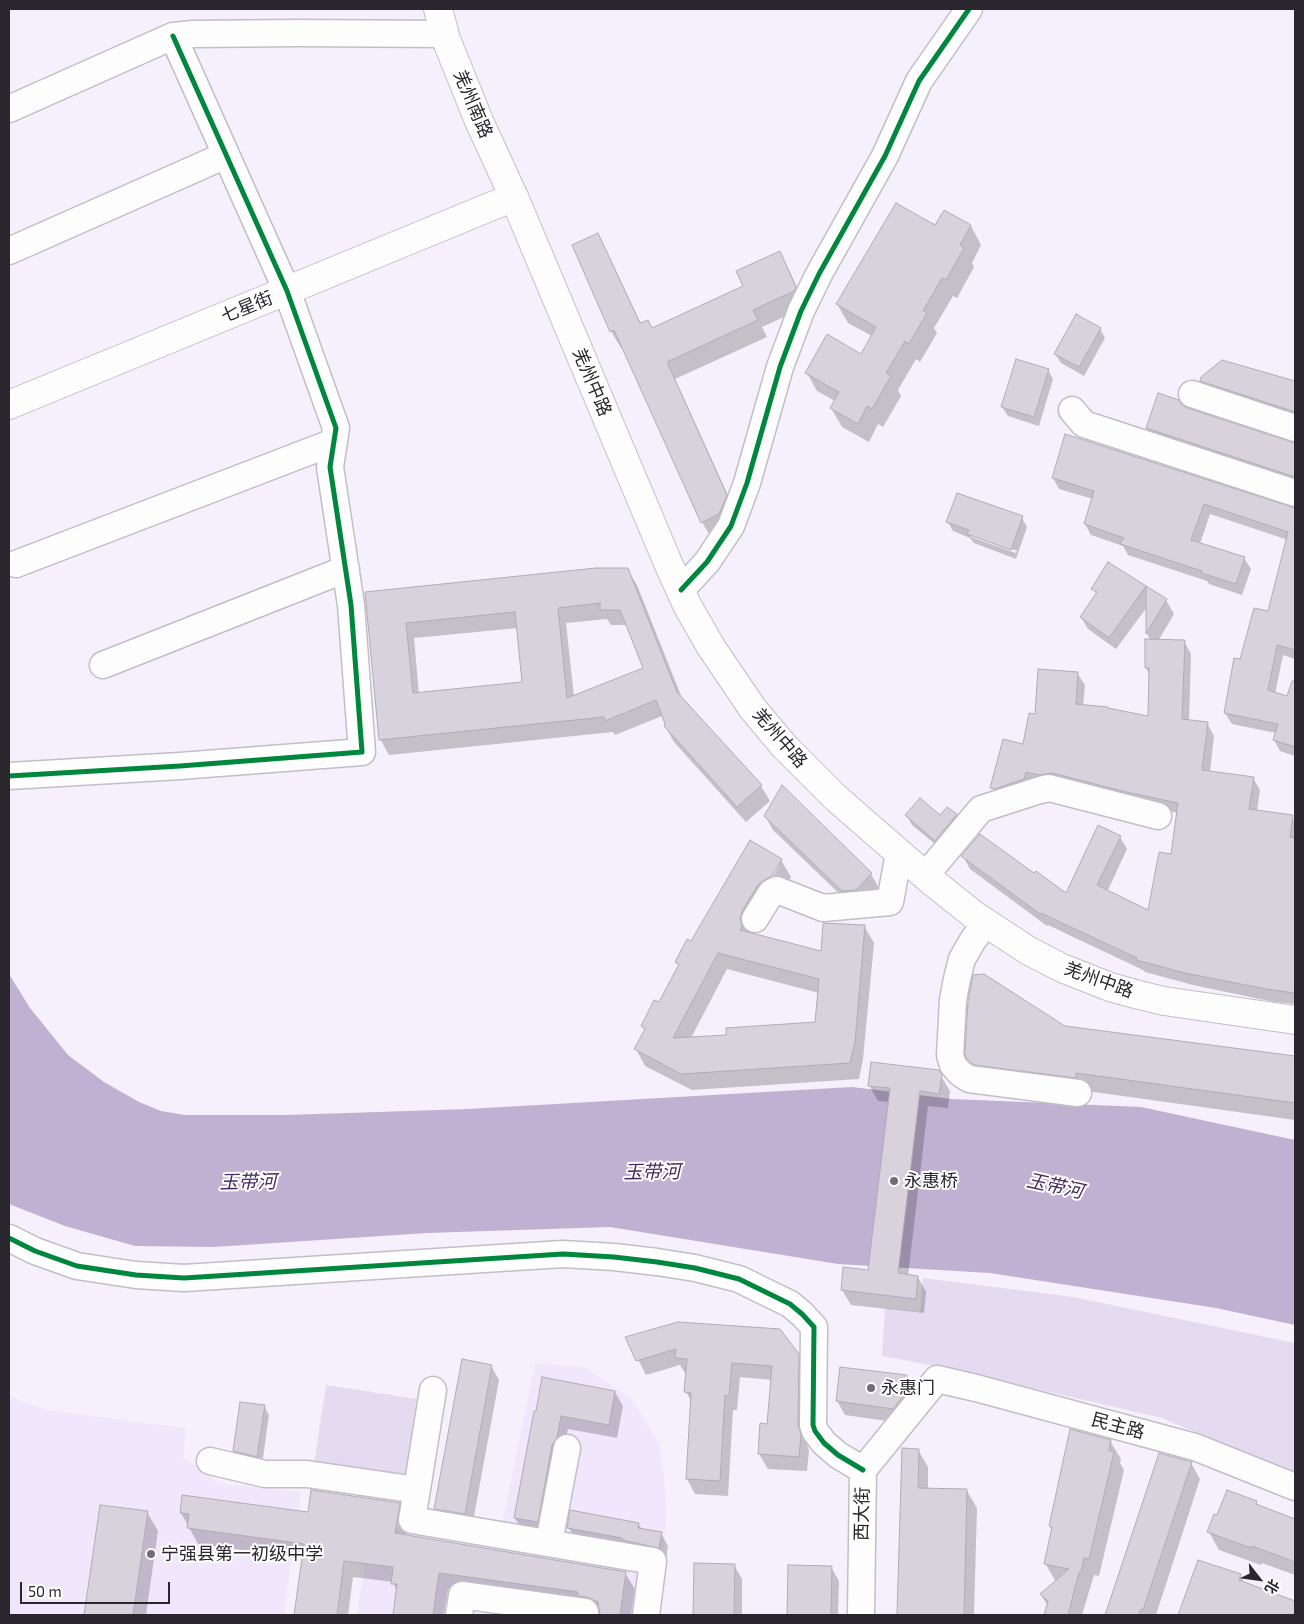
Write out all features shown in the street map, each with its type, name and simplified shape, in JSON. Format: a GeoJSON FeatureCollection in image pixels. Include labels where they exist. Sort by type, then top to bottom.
{"type":"FeatureCollection","features":[{"type":"Feature","properties":{"kind":"main road","name":"羌州南路"},"geometry":{"type":"LineString","coordinates":[[438,9],[444,34],[479,121],[514,197]]}},
{"type":"Feature","properties":{"kind":"main road","name":"羌州中路"},"geometry":{"type":"LineString","coordinates":[[514,197],[681,590],[711,647],[738,689],[771,731],[805,768],[925,876],[986,923],[1029,951],[1062,968],[1110,987],[1164,1001],[1295,1020]]}},
{"type":"Feature","properties":{"kind":"main road","name":"七星街"},"geometry":{"type":"LineString","coordinates":[[9,405],[514,197]]}},
{"type":"Feature","properties":{"kind":"street"},"geometry":{"type":"LineString","coordinates":[[681,590],[707,562],[731,526],[748,483],[780,368],[801,311],[819,274],[885,156],[920,81],[970,9]]}},
{"type":"Feature","properties":{"kind":"street"},"geometry":{"type":"LineString","coordinates":[[9,109],[173,36],[193,34],[298,33],[444,34]]}},
{"type":"Feature","properties":{"kind":"street"},"geometry":{"type":"LineString","coordinates":[[9,776],[180,766],[362,752],[352,605],[330,467],[336,428],[286,291],[173,36]]}},
{"type":"Feature","properties":{"kind":"street"},"geometry":{"type":"LineString","coordinates":[[9,251],[226,155]]}},
{"type":"Feature","properties":{"kind":"street"},"geometry":{"type":"LineString","coordinates":[[1192,394],[1295,428]]}},
{"type":"Feature","properties":{"kind":"street"},"geometry":{"type":"LineString","coordinates":[[1072,410],[1084,424],[1295,493]]}},
{"type":"Feature","properties":{"kind":"street"},"geometry":{"type":"LineString","coordinates":[[16,564],[334,442]]}},
{"type":"Feature","properties":{"kind":"street"},"geometry":{"type":"LineString","coordinates":[[104,665],[346,569]]}},
{"type":"Feature","properties":{"kind":"street"},"geometry":{"type":"LineString","coordinates":[[925,876],[981,809],[1040,790],[1049,788],[1158,816]]}},
{"type":"Feature","properties":{"kind":"street"},"geometry":{"type":"LineString","coordinates":[[755,920],[771,893],[777,890],[823,908],[890,902],[899,853]]}},
{"type":"Feature","properties":{"kind":"street"},"geometry":{"type":"LineString","coordinates":[[986,923],[962,959],[957,979],[953,1000],[950,1055],[953,1066],[969,1079],[1078,1093]]}},
{"type":"Feature","properties":{"kind":"street"},"geometry":{"type":"LineString","coordinates":[[9,1238],[35,1251],[77,1266],[136,1275],[184,1278],[563,1254],[657,1262],[695,1268],[739,1279],[790,1304],[814,1327],[813,1425],[815,1431],[824,1443],[838,1455],[863,1470]]}},
{"type":"Feature","properties":{"kind":"street","name":"西大街"},"geometry":{"type":"LineString","coordinates":[[861,1615],[863,1470],[937,1379]]}},
{"type":"Feature","properties":{"kind":"street","name":"民主路"},"geometry":{"type":"LineString","coordinates":[[937,1379],[1185,1444],[1295,1487]]}},
{"type":"Feature","properties":{"kind":"street"},"geometry":{"type":"LineString","coordinates":[[433,1390],[412,1520],[653,1561],[646,1615]]}},
{"type":"Feature","properties":{"kind":"street"},"geometry":{"type":"LineString","coordinates":[[549,1542],[567,1448]]}},
{"type":"Feature","properties":{"kind":"street"},"geometry":{"type":"LineString","coordinates":[[210,1461],[266,1474],[307,1474],[417,1490]]}},
{"type":"Feature","properties":{"kind":"street"},"geometry":{"type":"LineString","coordinates":[[459,1615],[462,1595],[585,1612],[585,1615]]}},
{"type":"Feature","properties":{"kind":"shaded area"},"geometry":{"type":"Polygon","coordinates":[[[923,1278],[1073,1297],[1295,1343],[1295,1475],[1162,1418],[941,1367],[882,1356],[885,1308],[920,1312],[923,1278]]]}},
{"type":"Feature","properties":{"kind":"shaded area"},"geometry":{"type":"Polygon","coordinates":[[[535,1363],[584,1367],[631,1398],[660,1445],[667,1509],[663,1557],[502,1526],[535,1363]]]}},
{"type":"Feature","properties":{"kind":"shaded area"},"geometry":{"type":"Polygon","coordinates":[[[326,1385],[417,1399],[405,1478],[314,1464],[326,1385]]]}},
{"type":"Feature","properties":{"kind":"shaded area","name":"宁强县第一初级中学"},"geometry":{"type":"Polygon","coordinates":[[[9,1396],[46,1410],[186,1428],[183,1457],[218,1483],[301,1492],[284,1615],[9,1615],[9,1396]]]}},
{"type":"Feature","properties":{"kind":"shaded area"},"geometry":{"type":"Polygon","coordinates":[[[370,1525],[624,1559],[639,1567],[631,1615],[357,1615],[370,1525]]]}},
{"type":"Feature","properties":{"kind":"water","name":"玉带河"},"geometry":{"type":"Polygon","coordinates":[[[9,974],[30,1008],[68,1055],[104,1082],[139,1102],[161,1111],[185,1115],[287,1115],[468,1109],[852,1087],[952,1099],[1141,1107],[1295,1140],[1295,1325],[1216,1308],[990,1273],[838,1264],[610,1227],[427,1233],[214,1247],[135,1246],[65,1226],[9,1204],[9,974]]]}},
{"type":"Feature","properties":{"kind":"building"},"geometry":{"type":"Polygon","coordinates":[[[896,203],[935,225],[944,210],[971,225],[960,245],[964,248],[946,280],[942,278],[923,311],[927,313],[909,344],[905,341],[886,373],[891,376],[872,409],[867,406],[858,424],[830,408],[839,392],[805,373],[827,334],[861,354],[876,327],[836,304],[896,203]]]}},
{"type":"Feature","properties":{"kind":"building"},"geometry":{"type":"Polygon","coordinates":[[[598,233],[640,323],[648,320],[652,328],[743,286],[736,271],[780,251],[796,287],[794,291],[753,310],[758,320],[667,362],[727,495],[719,514],[701,523],[614,330],[610,332],[572,245],[598,233]]]}},
{"type":"Feature","properties":{"kind":"building"},"geometry":{"type":"Polygon","coordinates":[[[1076,314],[1101,328],[1079,367],[1054,354],[1076,314]]]}},
{"type":"Feature","properties":{"kind":"building"},"geometry":{"type":"Polygon","coordinates":[[[1016,359],[1049,369],[1034,417],[1001,407],[1016,359]]]}},
{"type":"Feature","properties":{"kind":"building"},"geometry":{"type":"Polygon","coordinates":[[[1222,360],[1295,381],[1295,412],[1200,381],[1201,377],[1222,360]]]}},
{"type":"Feature","properties":{"kind":"building"},"geometry":{"type":"Polygon","coordinates":[[[1158,393],[1179,400],[1187,408],[1295,443],[1295,477],[1146,428],[1158,393]]]}},
{"type":"Feature","properties":{"kind":"building"},"geometry":{"type":"Polygon","coordinates":[[[1065,434],[1295,508],[1295,650],[1277,645],[1268,690],[1287,696],[1292,681],[1295,681],[1295,747],[1273,740],[1278,724],[1224,713],[1234,658],[1240,659],[1254,608],[1268,611],[1288,532],[1204,504],[1191,540],[1245,557],[1236,584],[1120,544],[1124,538],[1084,524],[1094,491],[1052,478],[1065,434]]]}},
{"type":"Feature","properties":{"kind":"building"},"geometry":{"type":"Polygon","coordinates":[[[957,493],[1023,516],[1011,550],[967,534],[969,530],[946,522],[957,493]]]}},
{"type":"Feature","properties":{"kind":"building"},"geometry":{"type":"Polygon","coordinates":[[[1108,562],[1146,586],[1109,638],[1080,617],[1097,592],[1091,589],[1108,562]]]}},
{"type":"Feature","properties":{"kind":"building"},"geometry":{"type":"Polygon","coordinates":[[[596,568],[628,568],[677,692],[762,785],[737,807],[664,726],[665,724],[656,700],[605,721],[604,717],[379,740],[365,592],[596,568]],[[600,603],[558,608],[567,698],[643,668],[620,610],[600,610],[600,603]],[[515,612],[406,623],[413,693],[522,682],[515,612]]]}},
{"type":"Feature","properties":{"kind":"building"},"geometry":{"type":"Polygon","coordinates":[[[1146,586],[1167,599],[1146,634],[1146,586]]]}},
{"type":"Feature","properties":{"kind":"building"},"geometry":{"type":"Polygon","coordinates":[[[1145,639],[1185,640],[1182,719],[1208,722],[1202,770],[1254,777],[1249,809],[1293,815],[1290,837],[1295,838],[1295,993],[1185,973],[1136,960],[1137,958],[1040,914],[961,856],[980,834],[1034,873],[1036,871],[1066,893],[1098,825],[1121,836],[1097,885],[1148,910],[1159,852],[1171,854],[1178,803],[1052,773],[1039,775],[1026,772],[1024,779],[995,789],[990,788],[1003,739],[1023,744],[1029,713],[1035,714],[1038,669],[1078,672],[1076,704],[1108,707],[1148,716],[1149,668],[1145,668],[1145,639]]]}},
{"type":"Feature","properties":{"kind":"building"},"geometry":{"type":"Polygon","coordinates":[[[782,785],[872,873],[856,890],[842,891],[764,816],[782,785]]]}},
{"type":"Feature","properties":{"kind":"building"},"geometry":{"type":"Polygon","coordinates":[[[920,798],[940,815],[947,807],[957,814],[935,841],[905,815],[920,798]]]}},
{"type":"Feature","properties":{"kind":"building"},"geometry":{"type":"Polygon","coordinates":[[[750,840],[782,859],[772,876],[758,885],[742,911],[740,919],[742,926],[740,930],[821,951],[823,923],[865,925],[855,1042],[850,1063],[681,1074],[634,1049],[645,1029],[641,1026],[654,1000],[659,1002],[679,964],[675,962],[687,939],[691,941],[750,840]],[[718,953],[673,1038],[726,1035],[726,1028],[815,1022],[819,979],[718,953]]]}},
{"type":"Feature","properties":{"kind":"building"},"geometry":{"type":"Polygon","coordinates":[[[984,974],[1065,1026],[1295,1056],[1295,1103],[1076,1073],[1076,1078],[974,1065],[966,1058],[965,1053],[968,1002],[973,975],[984,974]]]}},
{"type":"Feature","properties":{"kind":"building","name":"永惠桥"},"geometry":{"type":"Polygon","coordinates":[[[871,1062],[939,1070],[942,1075],[939,1094],[920,1091],[898,1273],[918,1276],[916,1299],[841,1290],[843,1267],[868,1270],[890,1088],[868,1086],[871,1062]]]}},
{"type":"Feature","properties":{"kind":"building"},"geometry":{"type":"Polygon","coordinates":[[[678,1322],[780,1329],[799,1354],[798,1425],[801,1435],[799,1457],[758,1454],[760,1423],[767,1424],[772,1366],[732,1363],[729,1396],[725,1395],[720,1481],[686,1479],[691,1393],[684,1392],[687,1359],[675,1358],[676,1349],[636,1361],[625,1337],[678,1322]]]}},
{"type":"Feature","properties":{"kind":"building"},"geometry":{"type":"Polygon","coordinates":[[[462,1359],[492,1365],[465,1514],[434,1509],[462,1359]]]}},
{"type":"Feature","properties":{"kind":"building","name":"永惠门"},"geometry":{"type":"Polygon","coordinates":[[[840,1367],[907,1375],[904,1395],[893,1409],[836,1401],[840,1367]]]}},
{"type":"Feature","properties":{"kind":"building"},"geometry":{"type":"Polygon","coordinates":[[[542,1377],[615,1391],[609,1425],[561,1416],[557,1438],[552,1445],[538,1522],[514,1518],[542,1377]]]}},
{"type":"Feature","properties":{"kind":"building"},"geometry":{"type":"Polygon","coordinates":[[[240,1402],[265,1405],[257,1457],[233,1451],[240,1402]]]}},
{"type":"Feature","properties":{"kind":"building"},"geometry":{"type":"Polygon","coordinates":[[[1070,1429],[1111,1440],[1109,1450],[1114,1452],[1089,1559],[1084,1558],[1068,1615],[1044,1615],[1048,1601],[1040,1594],[1069,1569],[1044,1564],[1052,1527],[1049,1526],[1070,1429]]]}},
{"type":"Feature","properties":{"kind":"building"},"geometry":{"type":"Polygon","coordinates":[[[902,1448],[919,1449],[918,1488],[967,1489],[964,1615],[897,1615],[902,1448]]]}},
{"type":"Feature","properties":{"kind":"building"},"geometry":{"type":"Polygon","coordinates":[[[1159,1453],[1192,1462],[1143,1610],[1141,1609],[1139,1615],[1105,1615],[1159,1453]]]}},
{"type":"Feature","properties":{"kind":"building"},"geometry":{"type":"Polygon","coordinates":[[[311,1490],[400,1503],[395,1533],[626,1572],[620,1615],[600,1615],[598,1602],[587,1597],[578,1596],[578,1592],[439,1573],[433,1615],[393,1615],[397,1584],[391,1584],[393,1567],[344,1561],[337,1615],[294,1615],[304,1544],[187,1528],[189,1514],[180,1513],[182,1495],[308,1512],[311,1490]]]}},
{"type":"Feature","properties":{"kind":"building"},"geometry":{"type":"Polygon","coordinates":[[[1227,1490],[1257,1501],[1256,1504],[1295,1519],[1295,1562],[1207,1532],[1214,1514],[1217,1515],[1227,1490]]]}},
{"type":"Feature","properties":{"kind":"building"},"geometry":{"type":"Polygon","coordinates":[[[100,1505],[148,1511],[133,1615],[84,1615],[100,1505]]]}},
{"type":"Feature","properties":{"kind":"building"},"geometry":{"type":"Polygon","coordinates":[[[570,1510],[639,1523],[638,1528],[662,1532],[659,1548],[622,1540],[622,1538],[567,1528],[570,1510]]]}},
{"type":"Feature","properties":{"kind":"building"},"geometry":{"type":"Polygon","coordinates":[[[1198,1560],[1241,1574],[1239,1580],[1295,1601],[1295,1615],[1178,1615],[1198,1560]]]}},
{"type":"Feature","properties":{"kind":"building"},"geometry":{"type":"Polygon","coordinates":[[[694,1563],[735,1564],[734,1615],[693,1615],[694,1563]]]}},
{"type":"Feature","properties":{"kind":"building"},"geometry":{"type":"Polygon","coordinates":[[[788,1565],[832,1566],[831,1615],[787,1615],[788,1565]]]}},
{"type":"Feature","properties":{"kind":"cycle path"},"geometry":{"type":"LineString","coordinates":[[681,590],[707,562],[731,526],[747,483],[780,367],[801,311],[819,274],[885,156],[919,81],[969,9]]}},
{"type":"Feature","properties":{"kind":"cycle path"},"geometry":{"type":"LineString","coordinates":[[9,776],[180,766],[362,752],[351,605],[330,467],[336,428],[287,291],[173,36]]}},
{"type":"Feature","properties":{"kind":"cycle path"},"geometry":{"type":"LineString","coordinates":[[9,1238],[35,1251],[77,1266],[136,1275],[184,1278],[563,1254],[657,1262],[695,1268],[739,1279],[790,1304],[814,1327],[813,1425],[815,1431],[824,1443],[838,1455],[863,1470]]}},
{"type":"Feature","properties":{"kind":"place","name":"永惠桥"},"geometry":{"type":"Point","coordinates":[894,1181]}},
{"type":"Feature","properties":{"kind":"place","name":"永惠门"},"geometry":{"type":"Point","coordinates":[871,1388]}},
{"type":"Feature","properties":{"kind":"place","name":"宁强县第一初级中学"},"geometry":{"type":"Point","coordinates":[151,1554]}}]}
